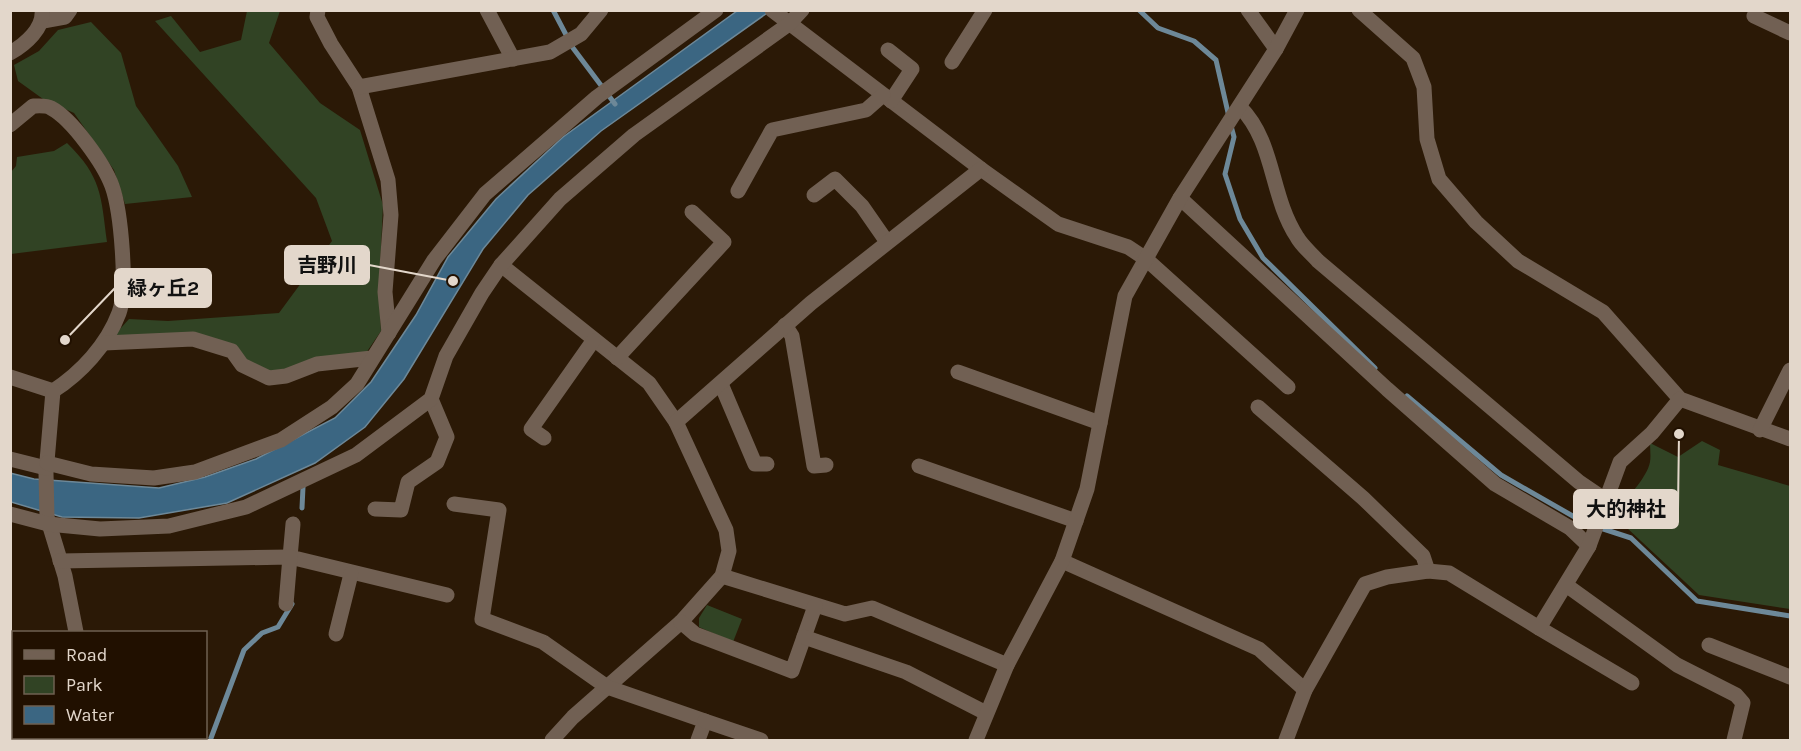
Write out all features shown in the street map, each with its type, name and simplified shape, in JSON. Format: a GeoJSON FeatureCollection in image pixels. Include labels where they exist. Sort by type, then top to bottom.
{"type":"FeatureCollection","features":[{"type":"Feature","properties":{"kind":"street"},"geometry":{"type":"LineString","coordinates":[[10,52],[39,28],[42,16],[65,17],[70,10]]}},
{"type":"Feature","properties":{"kind":"street"},"geometry":{"type":"LineString","coordinates":[[318,10],[317,17],[331,44],[360,87],[388,180],[391,215],[385,292],[389,334]]}},
{"type":"Feature","properties":{"kind":"street"},"geometry":{"type":"LineString","coordinates":[[487,10],[513,59]]}},
{"type":"Feature","properties":{"kind":"street"},"geometry":{"type":"LineString","coordinates":[[360,87],[550,52],[581,34],[602,10]]}},
{"type":"Feature","properties":{"kind":"street"},"geometry":{"type":"LineString","coordinates":[[10,459],[46,468],[91,474],[154,478],[195,472],[281,440],[333,407],[357,384],[434,260],[485,194],[612,86],[716,10]]}},
{"type":"Feature","properties":{"kind":"street"},"geometry":{"type":"LineString","coordinates":[[10,514],[100,529],[169,526],[246,507],[356,455],[431,399],[446,356],[501,265],[560,199],[634,135],[780,17],[802,10]]}},
{"type":"Feature","properties":{"kind":"street"},"geometry":{"type":"LineString","coordinates":[[952,62],[985,10]]}},
{"type":"Feature","properties":{"kind":"street"},"geometry":{"type":"LineString","coordinates":[[1248,10],[1276,49]]}},
{"type":"Feature","properties":{"kind":"street"},"geometry":{"type":"LineString","coordinates":[[976,741],[1007,665],[1062,561],[1087,489],[1125,296],[1180,198],[1276,49],[1297,10]]}},
{"type":"Feature","properties":{"kind":"street"},"geometry":{"type":"LineString","coordinates":[[1359,10],[1413,58],[1424,87],[1427,139],[1439,179],[1476,222],[1518,261],[1603,312],[1680,399],[1760,430],[1791,439]]}},
{"type":"Feature","properties":{"kind":"street"},"geometry":{"type":"LineString","coordinates":[[1754,16],[1791,33]]}},
{"type":"Feature","properties":{"kind":"street"},"geometry":{"type":"LineString","coordinates":[[780,17],[981,169],[1058,224],[1128,247],[1146,259],[1288,387]]}},
{"type":"Feature","properties":{"kind":"street"},"geometry":{"type":"LineString","coordinates":[[738,191],[772,130],[866,110],[887,98],[912,69],[888,50]]}},
{"type":"Feature","properties":{"kind":"street"},"geometry":{"type":"LineString","coordinates":[[10,125],[33,106],[50,107],[65,120],[94,154],[112,187],[126,278],[120,312],[104,343],[68,382],[53,391],[10,377]]}},
{"type":"Feature","properties":{"kind":"street"},"geometry":{"type":"LineString","coordinates":[[1238,109],[1252,119],[1261,134],[1284,210],[1297,237],[1318,261],[1579,482],[1604,507]]}},
{"type":"Feature","properties":{"kind":"street"},"geometry":{"type":"LineString","coordinates":[[676,422],[785,326],[981,169]]}},
{"type":"Feature","properties":{"kind":"street"},"geometry":{"type":"LineString","coordinates":[[814,195],[835,179],[862,206],[887,242]]}},
{"type":"Feature","properties":{"kind":"street"},"geometry":{"type":"LineString","coordinates":[[1180,198],[1386,389],[1495,484],[1570,528],[1589,546]]}},
{"type":"Feature","properties":{"kind":"street"},"geometry":{"type":"LineString","coordinates":[[617,358],[724,242],[692,212]]}},
{"type":"Feature","properties":{"kind":"street"},"geometry":{"type":"LineString","coordinates":[[501,265],[593,341],[649,383],[676,422],[726,530],[729,551],[722,576],[681,621],[573,717],[552,741]]}},
{"type":"Feature","properties":{"kind":"street"},"geometry":{"type":"LineString","coordinates":[[785,326],[792,336],[814,466],[825,465]]}},
{"type":"Feature","properties":{"kind":"street"},"geometry":{"type":"LineString","coordinates":[[104,343],[193,339],[232,351],[242,365],[269,378],[286,376],[317,363],[372,358]]}},
{"type":"Feature","properties":{"kind":"street"},"geometry":{"type":"LineString","coordinates":[[544,438],[531,429],[593,341]]}},
{"type":"Feature","properties":{"kind":"street"},"geometry":{"type":"LineString","coordinates":[[1760,430],[1791,370]]}},
{"type":"Feature","properties":{"kind":"street"},"geometry":{"type":"LineString","coordinates":[[958,372],[1100,423]]}},
{"type":"Feature","properties":{"kind":"street"},"geometry":{"type":"LineString","coordinates":[[721,384],[755,464],[767,464]]}},
{"type":"Feature","properties":{"kind":"street"},"geometry":{"type":"LineString","coordinates":[[53,391],[46,468],[48,520],[76,631]]}},
{"type":"Feature","properties":{"kind":"street"},"geometry":{"type":"LineString","coordinates":[[375,509],[401,510],[408,482],[437,462],[447,437],[431,399]]}},
{"type":"Feature","properties":{"kind":"street"},"geometry":{"type":"LineString","coordinates":[[1539,628],[1589,546],[1620,462],[1653,433],[1680,399]]}},
{"type":"Feature","properties":{"kind":"street"},"geometry":{"type":"LineString","coordinates":[[1258,407],[1363,498],[1423,556],[1428,571]]}},
{"type":"Feature","properties":{"kind":"street"},"geometry":{"type":"LineString","coordinates":[[919,466],[1076,521]]}},
{"type":"Feature","properties":{"kind":"street"},"geometry":{"type":"LineString","coordinates":[[454,504],[499,510],[482,619],[543,642],[607,687],[761,741]]}},
{"type":"Feature","properties":{"kind":"street"},"geometry":{"type":"LineString","coordinates":[[286,604],[293,524]]}},
{"type":"Feature","properties":{"kind":"street"},"geometry":{"type":"LineString","coordinates":[[60,561],[290,557],[351,574],[447,595]]}},
{"type":"Feature","properties":{"kind":"street"},"geometry":{"type":"LineString","coordinates":[[1062,561],[1258,649],[1305,690]]}},
{"type":"Feature","properties":{"kind":"street"},"geometry":{"type":"LineString","coordinates":[[1286,741],[1305,690],[1365,584],[1388,577],[1428,571],[1449,573],[1632,683]]}},
{"type":"Feature","properties":{"kind":"street"},"geometry":{"type":"LineString","coordinates":[[336,634],[351,574]]}},
{"type":"Feature","properties":{"kind":"street"},"geometry":{"type":"LineString","coordinates":[[722,576],[845,614],[872,608],[1007,665]]}},
{"type":"Feature","properties":{"kind":"street"},"geometry":{"type":"LineString","coordinates":[[1566,585],[1677,665],[1736,695],[1743,703],[1734,741]]}},
{"type":"Feature","properties":{"kind":"street"},"geometry":{"type":"LineString","coordinates":[[681,621],[695,634],[792,671],[815,606]]}},
{"type":"Feature","properties":{"kind":"street"},"geometry":{"type":"LineString","coordinates":[[804,637],[906,672],[986,713]]}},
{"type":"Feature","properties":{"kind":"street"},"geometry":{"type":"LineString","coordinates":[[1709,645],[1791,678]]}},
{"type":"Feature","properties":{"kind":"street"},"geometry":{"type":"LineString","coordinates":[[698,741],[705,721]]}},
{"type":"Feature","properties":{"kind":"green space"},"geometry":{"type":"Polygon","coordinates":[[[247,11],[280,11],[269,43],[320,103],[360,130],[383,205],[379,291],[381,331],[366,353],[269,373],[245,363],[236,348],[111,339],[129,319],[168,321],[279,313],[332,241],[316,198],[155,21],[171,16],[200,52],[241,40],[247,11]]]}},
{"type":"Feature","properties":{"kind":"green space"},"geometry":{"type":"Polygon","coordinates":[[[91,22],[121,53],[136,106],[178,166],[192,197],[125,204],[114,170],[74,113],[43,99],[18,81],[14,65],[39,51],[58,30],[91,22]]]}},
{"type":"Feature","properties":{"kind":"green space"},"geometry":{"type":"Polygon","coordinates":[[[67,143],[87,166],[98,188],[107,242],[11,254],[11,172],[16,166],[17,157],[54,151],[67,143]]]}},
{"type":"Feature","properties":{"kind":"green space"},"geometry":{"type":"Polygon","coordinates":[[[1702,441],[1720,450],[1718,465],[1790,486],[1790,609],[1699,595],[1627,528],[1606,525],[1643,478],[1650,460],[1650,443],[1678,457],[1702,441]]]}},
{"type":"Feature","properties":{"kind":"green space"},"geometry":{"type":"Polygon","coordinates":[[[707,605],[742,619],[733,642],[699,627],[699,618],[707,605]]]}},
{"type":"Feature","properties":{"kind":"water"},"geometry":{"type":"Polygon","coordinates":[[[737,11],[770,11],[601,131],[528,195],[483,249],[404,379],[365,427],[315,463],[227,503],[139,518],[62,517],[11,502],[10,473],[34,479],[159,488],[205,477],[256,459],[335,418],[371,382],[416,315],[448,257],[496,199],[563,137],[737,11]]]}},
{"type":"Feature","properties":{"kind":"waterway"},"geometry":{"type":"LineString","coordinates":[[553,10],[573,48],[615,104]]}},
{"type":"Feature","properties":{"kind":"waterway"},"geometry":{"type":"LineString","coordinates":[[1139,10],[1158,28],[1194,41],[1216,60],[1229,117]]}},
{"type":"Feature","properties":{"kind":"waterway"},"geometry":{"type":"LineString","coordinates":[[1231,126],[1234,137],[1225,174],[1240,219],[1263,258],[1375,368]]}},
{"type":"Feature","properties":{"kind":"waterway"},"geometry":{"type":"LineString","coordinates":[[1407,396],[1501,475],[1585,523],[1631,538],[1697,601],[1790,616]]}},
{"type":"Feature","properties":{"kind":"waterway"},"geometry":{"type":"LineString","coordinates":[[302,508],[303,487]]}},
{"type":"Feature","properties":{"kind":"waterway"},"geometry":{"type":"LineString","coordinates":[[211,738],[244,650],[262,633],[278,627],[292,604]]}},
{"type":"Feature","properties":{"kind":"place","name":"吉野川"},"geometry":{"type":"Point","coordinates":[453,281]}},
{"type":"Feature","properties":{"kind":"place","name":"緑ヶ丘2"},"geometry":{"type":"Point","coordinates":[65,340]}},
{"type":"Feature","properties":{"kind":"place","name":"大的神社"},"geometry":{"type":"Point","coordinates":[1679,434]}}]}
